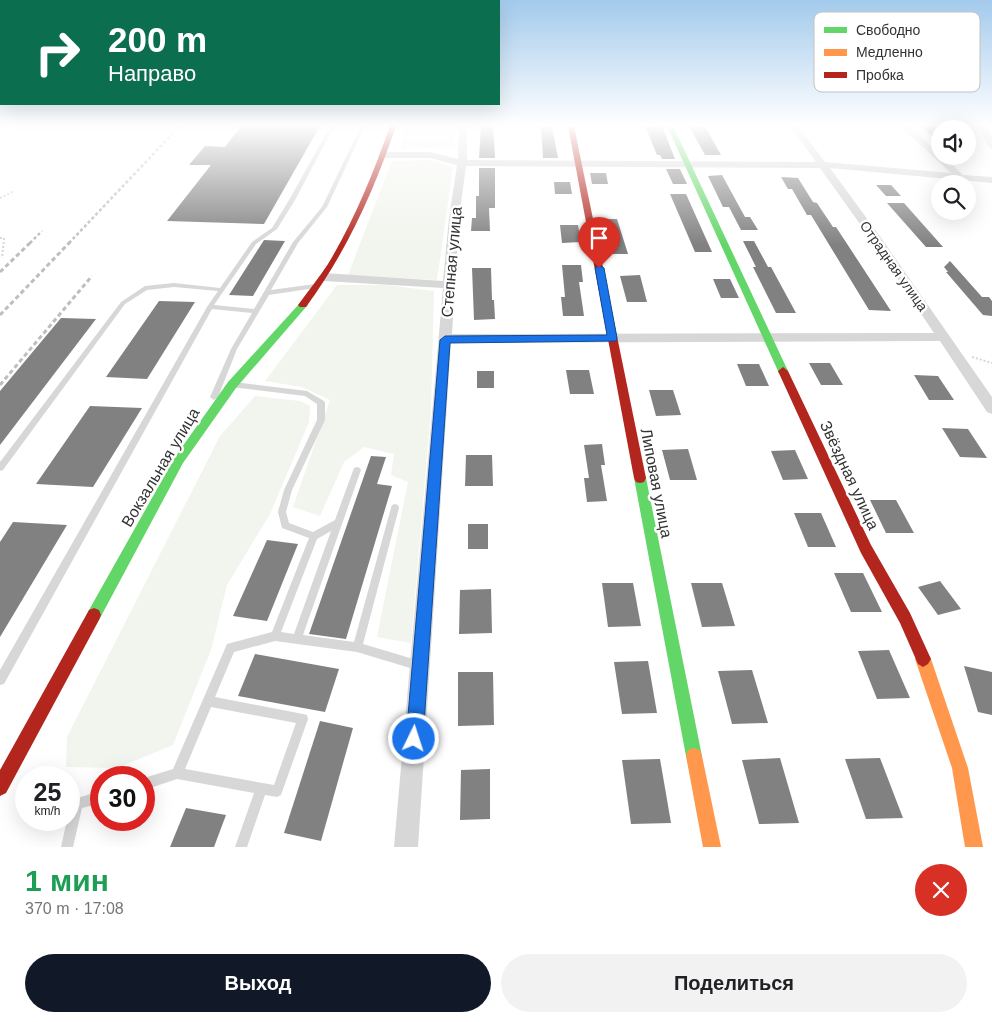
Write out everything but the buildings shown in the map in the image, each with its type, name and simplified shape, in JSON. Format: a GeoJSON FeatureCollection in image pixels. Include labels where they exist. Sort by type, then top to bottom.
{"type":"FeatureCollection","features":[{"type":"Feature","properties":{"kind":"street","name":"Вокзальная улица"},"geometry":{"type":"LineString","coordinates":[[3,782],[175,468],[203,422],[232,384],[320,281],[349,236],[379,166]]}},
{"type":"Feature","properties":{"kind":"street","name":"Степная улица"},"geometry":{"type":"LineString","coordinates":[[406,847],[454,218],[462,166]]}},
{"type":"Feature","properties":{"kind":"street","name":"Липовая улица"},"geometry":{"type":"LineString","coordinates":[[578,166],[712,847]]}},
{"type":"Feature","properties":{"kind":"street","name":"Звёздная улица"},"geometry":{"type":"LineString","coordinates":[[689,166],[720,238],[769,337],[866,549],[905,618],[926,665],[960,768],[974,847]]}},
{"type":"Feature","properties":{"kind":"street","name":"Отрадная улица"},"geometry":{"type":"LineString","coordinates":[[823,166],[992,408]]}},
{"type":"Feature","properties":{"kind":"street"},"geometry":{"type":"LineString","coordinates":[[829,166],[937,175]]}},
{"type":"Feature","properties":{"kind":"street"},"geometry":{"type":"LineString","coordinates":[[947,166],[958,175]]}},
{"type":"Feature","properties":{"kind":"street"},"geometry":{"type":"LineString","coordinates":[[976,178],[992,180]]}},
{"type":"Feature","properties":{"kind":"street"},"geometry":{"type":"LineString","coordinates":[[320,281],[449,285]]}},
{"type":"Feature","properties":{"kind":"street"},"geometry":{"type":"LineString","coordinates":[[445,340],[769,337],[944,338]]}},
{"type":"Feature","properties":{"kind":"lane"},"geometry":{"type":"LineString","coordinates":[[0,680],[210,307],[254,243],[274,229],[311,166]]}},
{"type":"Feature","properties":{"kind":"lane"},"geometry":{"type":"LineString","coordinates":[[203,422],[234,349],[296,242],[324,207],[344,166]]}},
{"type":"Feature","properties":{"kind":"lane"},"geometry":{"type":"LineString","coordinates":[[266,293],[320,281]]}},
{"type":"Feature","properties":{"kind":"lane"},"geometry":{"type":"LineString","coordinates":[[0,468],[123,303],[145,288],[174,285],[222,290]]}},
{"type":"Feature","properties":{"kind":"lane"},"geometry":{"type":"LineString","coordinates":[[210,307],[256,311]]}},
{"type":"Feature","properties":{"kind":"lane"},"geometry":{"type":"LineString","coordinates":[[232,384],[307,394],[321,403],[321,420],[288,490],[282,512],[286,525],[314,536]]}},
{"type":"Feature","properties":{"kind":"lane"},"geometry":{"type":"LineString","coordinates":[[297,638],[357,470]]}},
{"type":"Feature","properties":{"kind":"lane"},"geometry":{"type":"LineString","coordinates":[[357,647],[395,508]]}},
{"type":"Feature","properties":{"kind":"lane"},"geometry":{"type":"LineString","coordinates":[[275,636],[314,536],[337,523]]}},
{"type":"Feature","properties":{"kind":"lane"},"geometry":{"type":"LineString","coordinates":[[177,773],[231,648],[275,636],[297,638],[357,647],[420,666]]}},
{"type":"Feature","properties":{"kind":"lane"},"geometry":{"type":"LineString","coordinates":[[155,780],[177,773],[277,792],[303,719],[208,701]]}},
{"type":"Feature","properties":{"kind":"lane"},"geometry":{"type":"LineString","coordinates":[[241,847],[261,789]]}},
{"type":"Feature","properties":{"kind":"lane"},"geometry":{"type":"LineString","coordinates":[[67,847],[69,831]]}},
{"type":"Feature","properties":{"kind":"path"},"geometry":{"type":"LineString","coordinates":[[0,198],[14,191]]}},
{"type":"Feature","properties":{"kind":"path"},"geometry":{"type":"LineString","coordinates":[[0,238],[4,238],[2,258]]}},
{"type":"Feature","properties":{"kind":"shaded area"},"geometry":{"type":"Polygon","coordinates":[[[390,166],[453,167],[437,280],[348,275],[390,166]]]}},
{"type":"Feature","properties":{"kind":"shaded area"},"geometry":{"type":"Polygon","coordinates":[[[337,285],[387,285],[434,291],[431,409],[411,643],[377,637],[408,482],[391,475],[394,454],[364,447],[344,462],[320,516],[293,507],[330,400],[302,387],[265,381],[337,285]]]}},
{"type":"Feature","properties":{"kind":"shaded area"},"geometry":{"type":"Polygon","coordinates":[[[255,396],[300,401],[310,406],[309,422],[270,514],[227,585],[211,650],[173,745],[122,766],[66,766],[67,737],[220,436],[255,396]]]}},
{"type":"Feature","properties":{"kind":"railway"},"geometry":{"type":"LineString","coordinates":[[69,243],[143,166]]}},
{"type":"Feature","properties":{"kind":"railway"},"geometry":{"type":"LineString","coordinates":[[31,242],[42,231]]}},
{"type":"Feature","properties":{"kind":"railway"},"geometry":{"type":"LineString","coordinates":[[0,272],[31,242]]}},
{"type":"Feature","properties":{"kind":"railway"},"geometry":{"type":"LineString","coordinates":[[0,315],[70,242]]}},
{"type":"Feature","properties":{"kind":"railway"},"geometry":{"type":"LineString","coordinates":[[0,385],[92,276]]}},
{"type":"Feature","properties":{"kind":"traffic: fast"},"geometry":{"type":"LineString","coordinates":[[688,166],[783,371]]}},
{"type":"Feature","properties":{"kind":"traffic: fast"},"geometry":{"type":"LineString","coordinates":[[94,615],[179,460],[232,385],[303,305]]}},
{"type":"Feature","properties":{"kind":"traffic: fast"},"geometry":{"type":"LineString","coordinates":[[640,478],[694,756]]}},
{"type":"Feature","properties":{"kind":"traffic: slow"},"geometry":{"type":"LineString","coordinates":[[923,659],[960,768],[974,847]]}},
{"type":"Feature","properties":{"kind":"traffic: slow"},"geometry":{"type":"LineString","coordinates":[[694,756],[712,847]]}},
{"type":"Feature","properties":{"kind":"traffic: jam"},"geometry":{"type":"LineString","coordinates":[[303,305],[345,242],[379,166]]}},
{"type":"Feature","properties":{"kind":"traffic: jam"},"geometry":{"type":"LineString","coordinates":[[579,166],[640,478]]}},
{"type":"Feature","properties":{"kind":"traffic: jam"},"geometry":{"type":"LineString","coordinates":[[783,371],[866,549],[905,618],[923,659]]}},
{"type":"Feature","properties":{"kind":"traffic: jam"},"geometry":{"type":"LineString","coordinates":[[0,787],[94,615]]}},
{"type":"Feature","properties":{"kind":"route"},"geometry":{"type":"LineString","coordinates":[[414,739],[445,340],[612,338],[599,268]]}}]}
